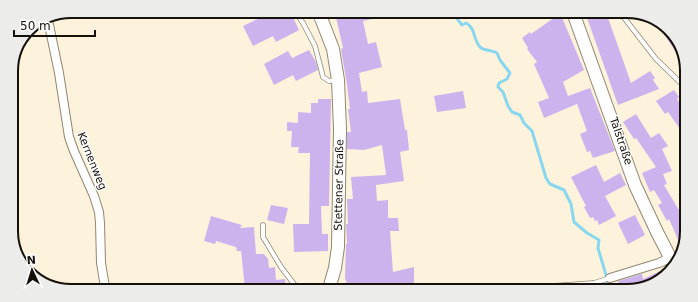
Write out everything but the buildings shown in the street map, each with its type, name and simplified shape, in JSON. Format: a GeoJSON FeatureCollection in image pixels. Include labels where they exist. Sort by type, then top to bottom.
{"type":"FeatureCollection","features":[{"type":"Feature","properties":{"kind":"street","name":"Stettener Straße"},"geometry":{"type":"LineString","coordinates":[[322,18],[333,49],[338,80],[340,115],[339,235],[336,263],[330,284]]}},
{"type":"Feature","properties":{"kind":"street","name":"Talstraße"},"geometry":{"type":"LineString","coordinates":[[575,18],[636,185],[656,232],[671,260]]}},
{"type":"Feature","properties":{"kind":"street","name":"Kernenweg"},"geometry":{"type":"LineString","coordinates":[[49,23],[70,137],[74,151],[94,196],[99,212],[101,263],[104,284]]}},
{"type":"Feature","properties":{"kind":"street"},"geometry":{"type":"LineString","coordinates":[[606,280],[659,263],[670,261]]}},
{"type":"Feature","properties":{"kind":"lane"},"geometry":{"type":"LineString","coordinates":[[300,18],[315,46],[322,77],[329,80],[338,80]]}},
{"type":"Feature","properties":{"kind":"lane"},"geometry":{"type":"LineString","coordinates":[[624,18],[656,59],[680,82]]}},
{"type":"Feature","properties":{"kind":"lane"},"geometry":{"type":"LineString","coordinates":[[263,225],[263,237],[281,267],[294,284]]}},
{"type":"Feature","properties":{"kind":"lane"},"geometry":{"type":"LineString","coordinates":[[580,284],[606,280]]}},
{"type":"Feature","properties":{"kind":"waterway"},"geometry":{"type":"LineString","coordinates":[[457,18],[462,25],[466,23],[469,25],[478,45],[481,48],[497,53],[500,60],[510,73],[507,79],[499,83],[498,87],[503,92],[512,112],[520,115],[524,123],[532,131],[546,178],[550,184],[564,190],[571,204],[574,222],[587,233],[599,240],[598,248],[606,275],[607,284]]}}]}
